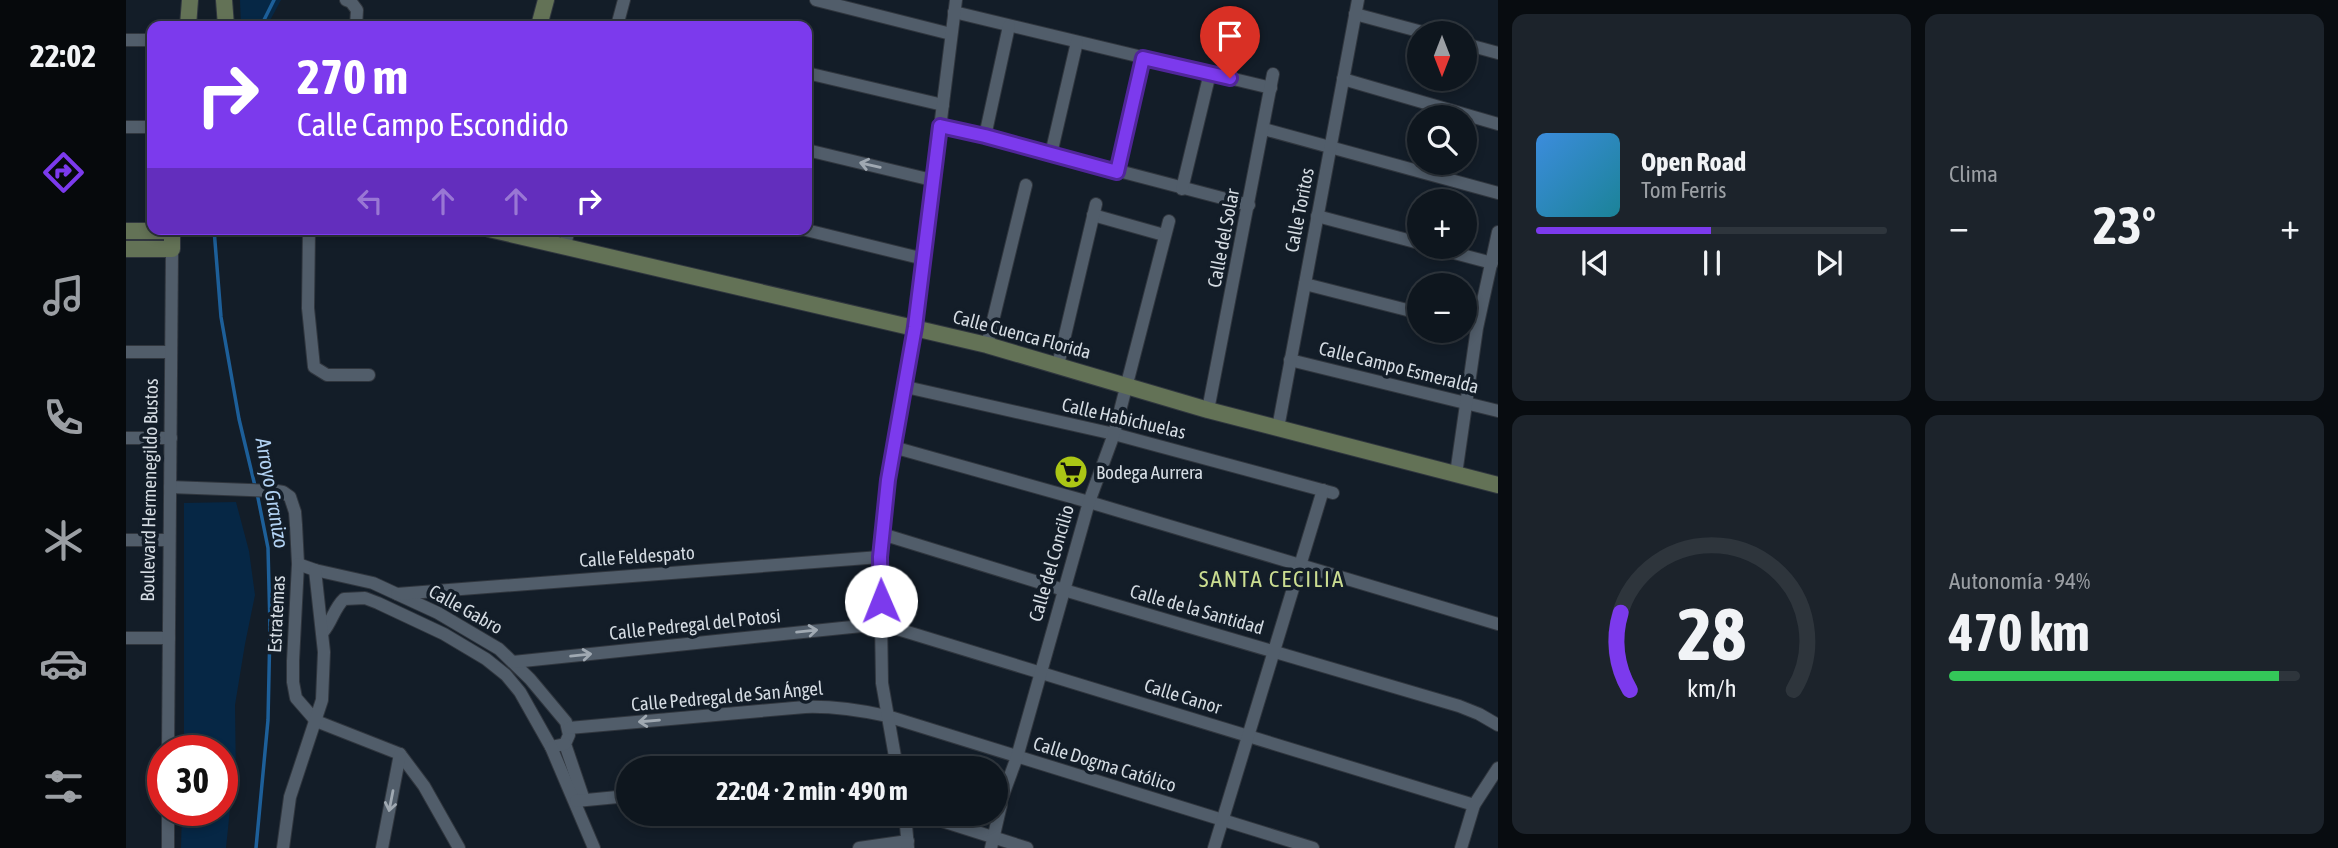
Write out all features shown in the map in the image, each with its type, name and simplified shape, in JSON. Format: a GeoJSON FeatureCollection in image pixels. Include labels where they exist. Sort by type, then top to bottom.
{"type":"FeatureCollection","features":[{"type":"Feature","properties":{"kind":"street"},"geometry":{"type":"LineString","coordinates":[[188,21],[190,0]]}},
{"type":"Feature","properties":{"kind":"street"},"geometry":{"type":"LineString","coordinates":[[224,0],[226,21]]}},
{"type":"Feature","properties":{"kind":"street"},"geometry":{"type":"LineString","coordinates":[[540,21],[546,0]]}},
{"type":"Feature","properties":{"kind":"street"},"geometry":{"type":"LineString","coordinates":[[618,21],[624,0]]}},
{"type":"Feature","properties":{"kind":"street"},"geometry":{"type":"LineString","coordinates":[[816,0],[855,4],[951,34]]}},
{"type":"Feature","properties":{"kind":"street","name":"Calle Toritos"},"geometry":{"type":"LineString","coordinates":[[1278,428],[1358,0]]}},
{"type":"Feature","properties":{"kind":"street"},"geometry":{"type":"LineString","coordinates":[[348,21],[350,2]]}},
{"type":"Feature","properties":{"kind":"street"},"geometry":{"type":"LineString","coordinates":[[350,2],[358,14],[357,21]]}},
{"type":"Feature","properties":{"kind":"street"},"geometry":{"type":"LineString","coordinates":[[895,756],[882,683],[880,557],[893,447],[906,387],[925,259],[932,180],[955,6],[1009,26],[1270,88]]}},
{"type":"Feature","properties":{"kind":"street"},"geometry":{"type":"LineString","coordinates":[[1355,14],[1407,28]]}},
{"type":"Feature","properties":{"kind":"street"},"geometry":{"type":"LineString","coordinates":[[985,136],[1009,26]]}},
{"type":"Feature","properties":{"kind":"street"},"geometry":{"type":"LineString","coordinates":[[126,40],[147,40]]}},
{"type":"Feature","properties":{"kind":"street"},"geometry":{"type":"LineString","coordinates":[[1051,154],[1077,42]]}},
{"type":"Feature","properties":{"kind":"street"},"geometry":{"type":"LineString","coordinates":[[1477,47],[1498,53]]}},
{"type":"Feature","properties":{"kind":"street"},"geometry":{"type":"LineString","coordinates":[[1117,172],[1143,58]]}},
{"type":"Feature","properties":{"kind":"street"},"geometry":{"type":"LineString","coordinates":[[1182,189],[1210,73]]}},
{"type":"Feature","properties":{"kind":"street"},"geometry":{"type":"LineString","coordinates":[[812,74],[943,105]]}},
{"type":"Feature","properties":{"kind":"street","name":"Calle del Solar"},"geometry":{"type":"LineString","coordinates":[[1208,410],[1273,74]]}},
{"type":"Feature","properties":{"kind":"street"},"geometry":{"type":"LineString","coordinates":[[1343,79],[1498,124]]}},
{"type":"Feature","properties":{"kind":"street"},"geometry":{"type":"LineString","coordinates":[[940,126],[1249,205]]}},
{"type":"Feature","properties":{"kind":"street"},"geometry":{"type":"LineString","coordinates":[[126,127],[147,127]]}},
{"type":"Feature","properties":{"kind":"street"},"geometry":{"type":"LineString","coordinates":[[1264,129],[1498,193]]}},
{"type":"Feature","properties":{"kind":"street"},"geometry":{"type":"LineString","coordinates":[[812,151],[932,180]]}},
{"type":"Feature","properties":{"kind":"street"},"geometry":{"type":"LineString","coordinates":[[987,345],[1026,185]]}},
{"type":"Feature","properties":{"kind":"street"},"geometry":{"type":"LineString","coordinates":[[1058,365],[1095,209],[1164,235]]}},
{"type":"Feature","properties":{"kind":"street"},"geometry":{"type":"LineString","coordinates":[[1317,216],[1407,240]]}},
{"type":"Feature","properties":{"kind":"street","name":"Calle del Concilio"},"geometry":{"type":"LineString","coordinates":[[992,843],[1088,502],[1114,434],[1169,221]]}},
{"type":"Feature","properties":{"kind":"street"},"geometry":{"type":"LineString","coordinates":[[126,231],[147,231]]}},
{"type":"Feature","properties":{"kind":"street"},"geometry":{"type":"LineString","coordinates":[[812,231],[925,259]]}},
{"type":"Feature","properties":{"kind":"street"},"geometry":{"type":"LineString","coordinates":[[1477,308],[1492,263],[1498,232]]}},
{"type":"Feature","properties":{"kind":"street","name":"Boulevard Hermenegildo Bustos"},"geometry":{"type":"LineString","coordinates":[[168,735],[172,235]]}},
{"type":"Feature","properties":{"kind":"street"},"geometry":{"type":"LineString","coordinates":[[309,235],[308,308],[314,366],[327,375],[369,375]]}},
{"type":"Feature","properties":{"kind":"street","name":"Calle Cuenca Florida"},"geometry":{"type":"LineString","coordinates":[[548,235],[567,237],[987,345],[1208,410],[1498,485]]}},
{"type":"Feature","properties":{"kind":"street"},"geometry":{"type":"LineString","coordinates":[[126,249],[172,249]]}},
{"type":"Feature","properties":{"kind":"street"},"geometry":{"type":"LineString","coordinates":[[1477,259],[1492,263]]}},
{"type":"Feature","properties":{"kind":"street"},"geometry":{"type":"LineString","coordinates":[[1304,284],[1407,310]]}},
{"type":"Feature","properties":{"kind":"street"},"geometry":{"type":"LineString","coordinates":[[1455,474],[1470,343]]}},
{"type":"Feature","properties":{"kind":"street"},"geometry":{"type":"LineString","coordinates":[[126,352],[171,352]]}},
{"type":"Feature","properties":{"kind":"street","name":"Calle Campo Esmeralda"},"geometry":{"type":"LineString","coordinates":[[1290,360],[1498,411]]}},
{"type":"Feature","properties":{"kind":"street","name":"Calle Habichuelas"},"geometry":{"type":"LineString","coordinates":[[906,387],[1114,434],[1328,491],[1300,564]]}},
{"type":"Feature","properties":{"kind":"street"},"geometry":{"type":"LineString","coordinates":[[126,438],[171,438]]}},
{"type":"Feature","properties":{"kind":"street"},"geometry":{"type":"LineString","coordinates":[[893,447],[1498,624]]}},
{"type":"Feature","properties":{"kind":"street","name":"Estratemas"},"geometry":{"type":"LineString","coordinates":[[170,487],[277,491],[287,494],[293,506],[298,564],[293,682],[296,698],[316,722]]}},
{"type":"Feature","properties":{"kind":"street","name":"Calle de la Santidad"},"geometry":{"type":"LineString","coordinates":[[882,534],[1459,706],[1498,726]]}},
{"type":"Feature","properties":{"kind":"street"},"geometry":{"type":"LineString","coordinates":[[126,540],[169,540]]}},
{"type":"Feature","properties":{"kind":"street","name":"Calle Feldespato"},"geometry":{"type":"LineString","coordinates":[[397,594],[880,557]]}},
{"type":"Feature","properties":{"kind":"street","name":"Calle Gabro"},"geometry":{"type":"LineString","coordinates":[[298,564],[373,583],[478,636],[513,662],[553,705],[569,728]]}},
{"type":"Feature","properties":{"kind":"street"},"geometry":{"type":"LineString","coordinates":[[1214,848],[1300,564]]}},
{"type":"Feature","properties":{"kind":"street"},"geometry":{"type":"LineString","coordinates":[[283,848],[290,797],[299,764],[316,722],[325,680],[323,632],[315,570]]}},
{"type":"Feature","properties":{"kind":"street","name":"Calle Gabro"},"geometry":{"type":"LineString","coordinates":[[323,632],[344,599],[365,598],[444,634],[486,659],[506,675],[529,705],[580,801]]}},
{"type":"Feature","properties":{"kind":"street","name":"Calle Pedregal del Potosi"},"geometry":{"type":"LineString","coordinates":[[513,662],[881,624]]}},
{"type":"Feature","properties":{"kind":"street","name":"Calle Canor"},"geometry":{"type":"LineString","coordinates":[[881,624],[1474,805]]}},
{"type":"Feature","properties":{"kind":"street"},"geometry":{"type":"LineString","coordinates":[[126,638],[169,638]]}},
{"type":"Feature","properties":{"kind":"street","name":"Calle Pedregal de San Ángel"},"geometry":{"type":"LineString","coordinates":[[569,728],[805,707],[833,706],[887,716]]}},
{"type":"Feature","properties":{"kind":"street","name":"Calle Dogma Católico"},"geometry":{"type":"LineString","coordinates":[[887,716],[1313,848]]}},
{"type":"Feature","properties":{"kind":"street"},"geometry":{"type":"LineString","coordinates":[[316,722],[400,754],[424,786],[459,848]]}},
{"type":"Feature","properties":{"kind":"street"},"geometry":{"type":"LineString","coordinates":[[551,747],[565,744],[569,728]]}},
{"type":"Feature","properties":{"kind":"street","name":"Calle Gabro"},"geometry":{"type":"LineString","coordinates":[[565,744],[594,848]]}},
{"type":"Feature","properties":{"kind":"street"},"geometry":{"type":"LineString","coordinates":[[382,848],[400,754]]}},
{"type":"Feature","properties":{"kind":"street"},"geometry":{"type":"LineString","coordinates":[[1461,848],[1474,805],[1498,768]]}},
{"type":"Feature","properties":{"kind":"street"},"geometry":{"type":"LineString","coordinates":[[580,801],[616,797]]}},
{"type":"Feature","properties":{"kind":"street"},"geometry":{"type":"LineString","coordinates":[[168,826],[168,848]]}},
{"type":"Feature","properties":{"kind":"street"},"geometry":{"type":"LineString","coordinates":[[859,848],[908,844],[906,826]]}},
{"type":"Feature","properties":{"kind":"street"},"geometry":{"type":"LineString","coordinates":[[950,826],[992,843],[1027,848]]}},
{"type":"Feature","properties":{"kind":"shaded area"},"geometry":{"type":"Polygon","coordinates":[[[240,0],[281,0],[270,21],[241,21],[240,0]]]}},
{"type":"Feature","properties":{"kind":"shaded area"},"geometry":{"type":"Polygon","coordinates":[[[236,502],[249,551],[255,595],[235,705],[235,735],[184,735],[184,503],[236,502]]]}},
{"type":"Feature","properties":{"kind":"shaded area"},"geometry":{"type":"Polygon","coordinates":[[[182,826],[228,826],[226,848],[181,848],[182,826]]]}},
{"type":"Feature","properties":{"kind":"waterway","name":"Arroyo Granizo"},"geometry":{"type":"LineString","coordinates":[[264,21],[274,0]]}},
{"type":"Feature","properties":{"kind":"waterway","name":"Arroyo Granizo"},"geometry":{"type":"LineString","coordinates":[[214,235],[221,317],[239,419],[255,486]]}},
{"type":"Feature","properties":{"kind":"waterway","name":"Arroyo Granizo"},"geometry":{"type":"LineString","coordinates":[[256,848],[268,720],[270,627],[268,548],[257,493]]}},
{"type":"Feature","properties":{"kind":"place","name":"Bodega Aurrera"},"geometry":{"type":"Point","coordinates":[1071,472]}},
{"type":"Feature","properties":{"kind":"district","name":"SANTA CECILIA"},"geometry":{"type":"Point","coordinates":[1272,579]}},
{"type":"Feature","properties":{"kind":"route"},"geometry":{"type":"LineString","coordinates":[[881,601],[880,557],[888,480],[906,387],[925,259],[940,126],[1117,172],[1143,58],[1230,78]]}}]}
